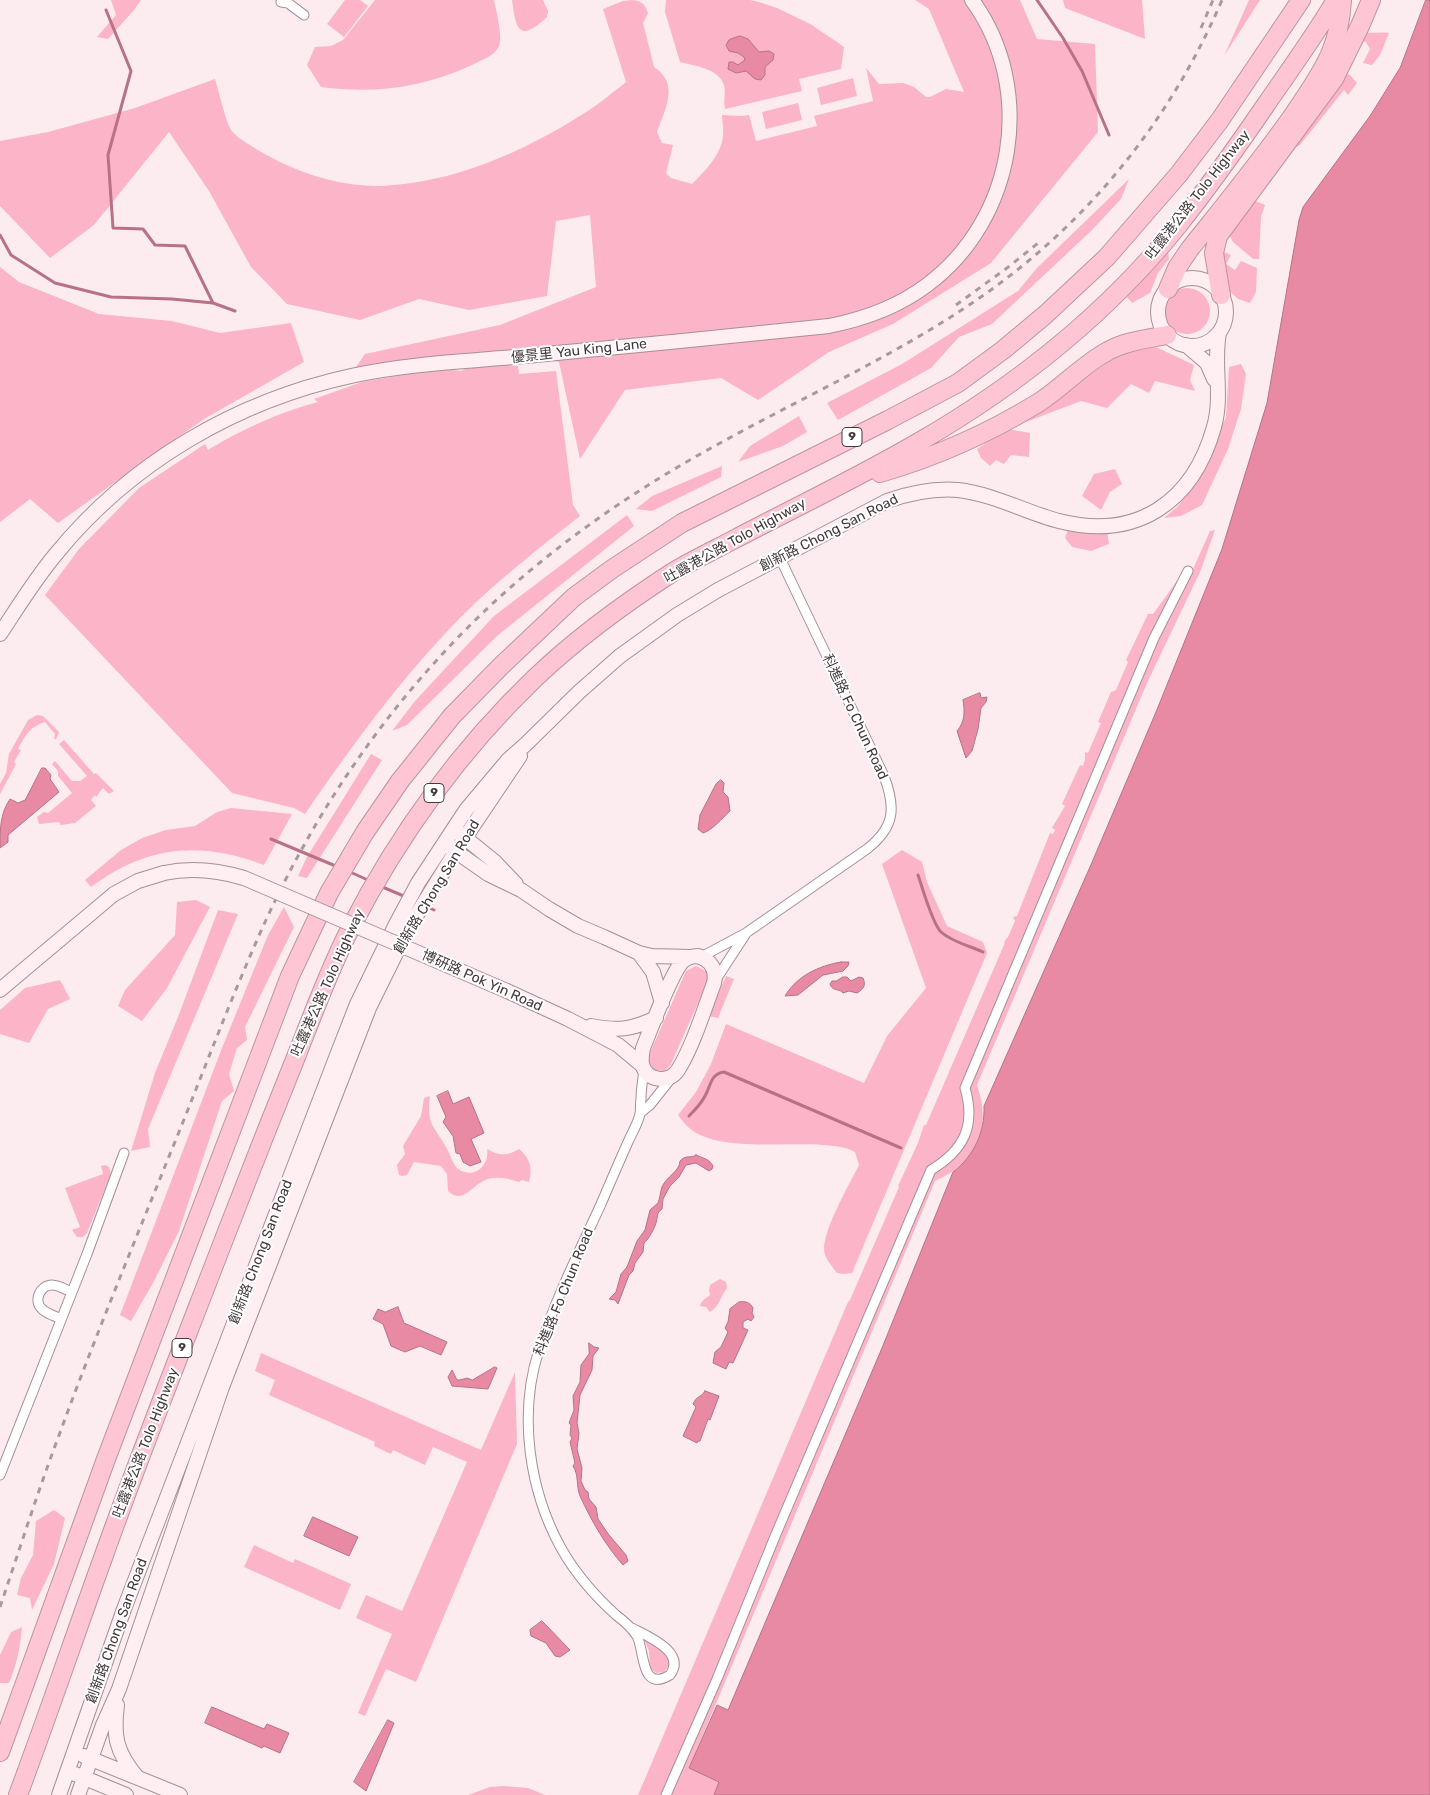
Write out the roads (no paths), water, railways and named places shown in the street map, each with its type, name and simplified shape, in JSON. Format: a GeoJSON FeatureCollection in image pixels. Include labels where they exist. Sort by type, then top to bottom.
{"type":"FeatureCollection","features":[{"type":"Feature","properties":{"kind":"highway","name":"吐露港公路 Tolo Highway"},"geometry":{"type":"LineString","coordinates":[[0,1752],[106,1459],[290,976],[329,893],[365,832],[405,774],[452,716],[511,656],[574,597],[612,569],[682,523],[958,383],[982,367],[1045,315],[1107,257],[1179,174],[1220,120],[1302,0]]}},
{"type":"Feature","properties":{"kind":"highway","name":"吐露港公路 Tolo Highway"},"geometry":{"type":"LineString","coordinates":[[18,1795],[49,1713],[132,1476],[324,988],[347,935],[395,850],[427,801],[478,739],[533,680],[598,625],[676,570],[925,439],[1002,391],[1058,348],[1100,310],[1157,250],[1208,185],[1320,27],[1336,0]]}},
{"type":"Feature","properties":{"kind":"highway"},"geometry":{"type":"LineString","coordinates":[[1168,289],[1177,268],[1189,250],[1282,130],[1325,66],[1335,43],[1342,0]]}},
{"type":"Feature","properties":{"kind":"highway"},"geometry":{"type":"LineString","coordinates":[[1221,295],[1214,258],[1214,247],[1218,236],[1334,79],[1354,40],[1371,0]]}},
{"type":"Feature","properties":{"kind":"highway"},"geometry":{"type":"LineString","coordinates":[[833,488],[912,462],[991,430],[1044,399],[1106,352],[1127,343],[1167,335]]}},
{"type":"Feature","properties":{"kind":"main road","name":"優景里 Yau King Lane"},"geometry":{"type":"LineString","coordinates":[[0,634],[57,552],[114,493],[158,459],[196,435],[277,398],[354,376],[423,365],[829,326],[873,314],[916,293],[939,276],[967,246],[989,212],[1004,169],[1009,144],[1010,117],[1004,70],[989,28],[972,0]]}},
{"type":"Feature","properties":{"kind":"main road"},"geometry":{"type":"LineString","coordinates":[[1167,335],[1160,323],[1160,302],[1168,289],[1174,284],[1183,280],[1200,280],[1216,289],[1221,295]]}},
{"type":"Feature","properties":{"kind":"main road","name":"創新路 Chong San Road"},"geometry":{"type":"LineString","coordinates":[[78,1795],[103,1725],[119,1689],[215,1406],[354,1044],[381,984],[425,871],[466,810],[508,760],[578,692],[650,633],[718,590],[887,501],[905,494],[929,490],[972,492],[1050,518],[1085,526],[1109,526],[1134,522],[1164,506],[1180,491],[1192,475],[1206,448],[1214,426],[1218,405],[1216,352],[1226,310],[1221,295]]}},
{"type":"Feature","properties":{"kind":"main road"},"geometry":{"type":"LineString","coordinates":[[1186,346],[1204,344],[1219,333]]}},
{"type":"Feature","properties":{"kind":"main road","name":"創新路 Chong San Road"},"geometry":{"type":"LineString","coordinates":[[1167,335],[1186,346],[1207,363],[1217,384]]}},
{"type":"Feature","properties":{"kind":"main road","name":"創新路 Chong San Road"},"geometry":{"type":"LineString","coordinates":[[59,1795],[124,1609],[338,1050],[358,1004],[402,926],[439,879],[456,851],[515,766],[526,744]]}},
{"type":"Feature","properties":{"kind":"main road"},"geometry":{"type":"LineString","coordinates":[[453,828],[496,862],[521,890]]}},
{"type":"Feature","properties":{"kind":"main road"},"geometry":{"type":"LineString","coordinates":[[444,843],[488,874],[521,890],[578,926],[638,953],[652,956],[696,957],[707,960],[715,974],[714,983]]}},
{"type":"Feature","properties":{"kind":"main road","name":"博研路 Pok Yin Road"},"geometry":{"type":"LineString","coordinates":[[0,990],[114,894],[138,881],[164,873],[196,869],[227,873],[244,878],[507,991],[568,1019],[618,1045],[643,1067]]}},
{"type":"Feature","properties":{"kind":"main road"},"geometry":{"type":"LineString","coordinates":[[638,953],[653,972],[662,1003]]}},
{"type":"Feature","properties":{"kind":"main road","name":"科進路 Fo Chun Road"},"geometry":{"type":"LineString","coordinates":[[643,1067],[644,1048],[675,972],[684,960],[696,957]]}},
{"type":"Feature","properties":{"kind":"main road","name":"科進路 Fo Chun Road"},"geometry":{"type":"LineString","coordinates":[[679,1068],[714,983]]}},
{"type":"Feature","properties":{"kind":"main road","name":"博研路 Pok Yin Road"},"geometry":{"type":"LineString","coordinates":[[568,1019],[592,1026],[620,1030],[640,1026],[656,1018]]}},
{"type":"Feature","properties":{"kind":"main road"},"geometry":{"type":"LineString","coordinates":[[643,1067],[651,1077],[661,1079],[670,1077],[679,1068]]}},
{"type":"Feature","properties":{"kind":"main road"},"geometry":{"type":"LineString","coordinates":[[119,1689],[114,1725],[116,1738],[124,1758],[137,1778]]}},
{"type":"Feature","properties":{"kind":"main road"},"geometry":{"type":"LineString","coordinates":[[74,1752],[180,1795]]}},
{"type":"Feature","properties":{"kind":"main road"},"geometry":{"type":"LineString","coordinates":[[68,1771],[126,1795]]}},
{"type":"Feature","properties":{"kind":"street"},"geometry":{"type":"LineString","coordinates":[[280,2],[288,2],[304,15]]}},
{"type":"Feature","properties":{"kind":"street","name":"科進路 Fo Chun Road"},"geometry":{"type":"LineString","coordinates":[[696,957],[746,933],[867,849],[885,831],[891,818],[892,803],[884,776],[780,558]]}},
{"type":"Feature","properties":{"kind":"street"},"geometry":{"type":"LineString","coordinates":[[666,1795],[717,1679],[776,1534],[931,1170],[945,1162],[956,1151],[965,1136],[969,1122],[970,1105],[965,1088],[1154,638],[1188,571]]}},
{"type":"Feature","properties":{"kind":"street","name":"科進路 Fo Chun Road"},"geometry":{"type":"LineString","coordinates":[[714,983],[746,933]]}},
{"type":"Feature","properties":{"kind":"street","name":"科進路 Fo Chun Road"},"geometry":{"type":"LineString","coordinates":[[632,1628],[640,1642],[644,1669],[648,1674],[658,1679],[670,1675],[675,1667],[669,1651],[632,1628],[605,1604],[575,1570],[561,1548],[550,1525],[537,1487],[530,1453],[528,1419],[531,1385],[538,1351],[559,1297],[640,1113],[643,1067]]}},
{"type":"Feature","properties":{"kind":"street","name":"科進路 Fo Chun Road"},"geometry":{"type":"LineString","coordinates":[[640,1113],[650,1105],[679,1068]]}},
{"type":"Feature","properties":{"kind":"street"},"geometry":{"type":"LineString","coordinates":[[0,1475],[124,1153]]}},
{"type":"Feature","properties":{"kind":"street"},"geometry":{"type":"LineString","coordinates":[[61,1319],[42,1309],[38,1302],[39,1293],[46,1286],[50,1285],[59,1286],[71,1292]]}},
{"type":"Feature","properties":{"kind":"waterway"},"geometry":{"type":"LineString","coordinates":[[1037,0],[1063,38],[1082,71],[1109,135]]}},
{"type":"Feature","properties":{"kind":"waterway"},"geometry":{"type":"LineString","coordinates":[[106,10],[131,71],[108,155],[113,228],[143,229],[155,245],[185,246],[213,303],[235,311]]}},
{"type":"Feature","properties":{"kind":"waterway"},"geometry":{"type":"LineString","coordinates":[[0,235],[11,255],[55,283],[111,297],[172,299],[213,303]]}},
{"type":"Feature","properties":{"kind":"waterway"},"geometry":{"type":"LineString","coordinates":[[271,839],[338,867]]}},
{"type":"Feature","properties":{"kind":"waterway"},"geometry":{"type":"LineString","coordinates":[[348,871],[370,881]]}},
{"type":"Feature","properties":{"kind":"waterway"},"geometry":{"type":"LineString","coordinates":[[918,875],[931,914],[941,932],[956,941],[983,952]]}},
{"type":"Feature","properties":{"kind":"waterway"},"geometry":{"type":"LineString","coordinates":[[380,886],[406,897]]}},
{"type":"Feature","properties":{"kind":"waterway"},"geometry":{"type":"LineString","coordinates":[[425,906],[434,910]]}},
{"type":"Feature","properties":{"kind":"waterway"},"geometry":{"type":"LineString","coordinates":[[689,1116],[702,1102],[713,1078],[719,1073],[724,1072],[901,1148]]}},
{"type":"Feature","properties":{"kind":"railway"},"geometry":{"type":"LineString","coordinates":[[1201,28],[1213,0]]}},
{"type":"Feature","properties":{"kind":"railway"},"geometry":{"type":"LineString","coordinates":[[0,1607],[43,1480],[85,1366],[253,949],[287,876],[311,834],[336,792],[392,713],[423,675],[491,605],[545,558],[602,516],[691,459],[857,371],[924,333],[988,292],[1026,263],[1095,198],[1125,162],[1179,85],[1202,43],[1222,0]]}},
{"type":"Feature","properties":{"kind":"railway"},"geometry":{"type":"LineString","coordinates":[[956,305],[1042,240]]}}]}
